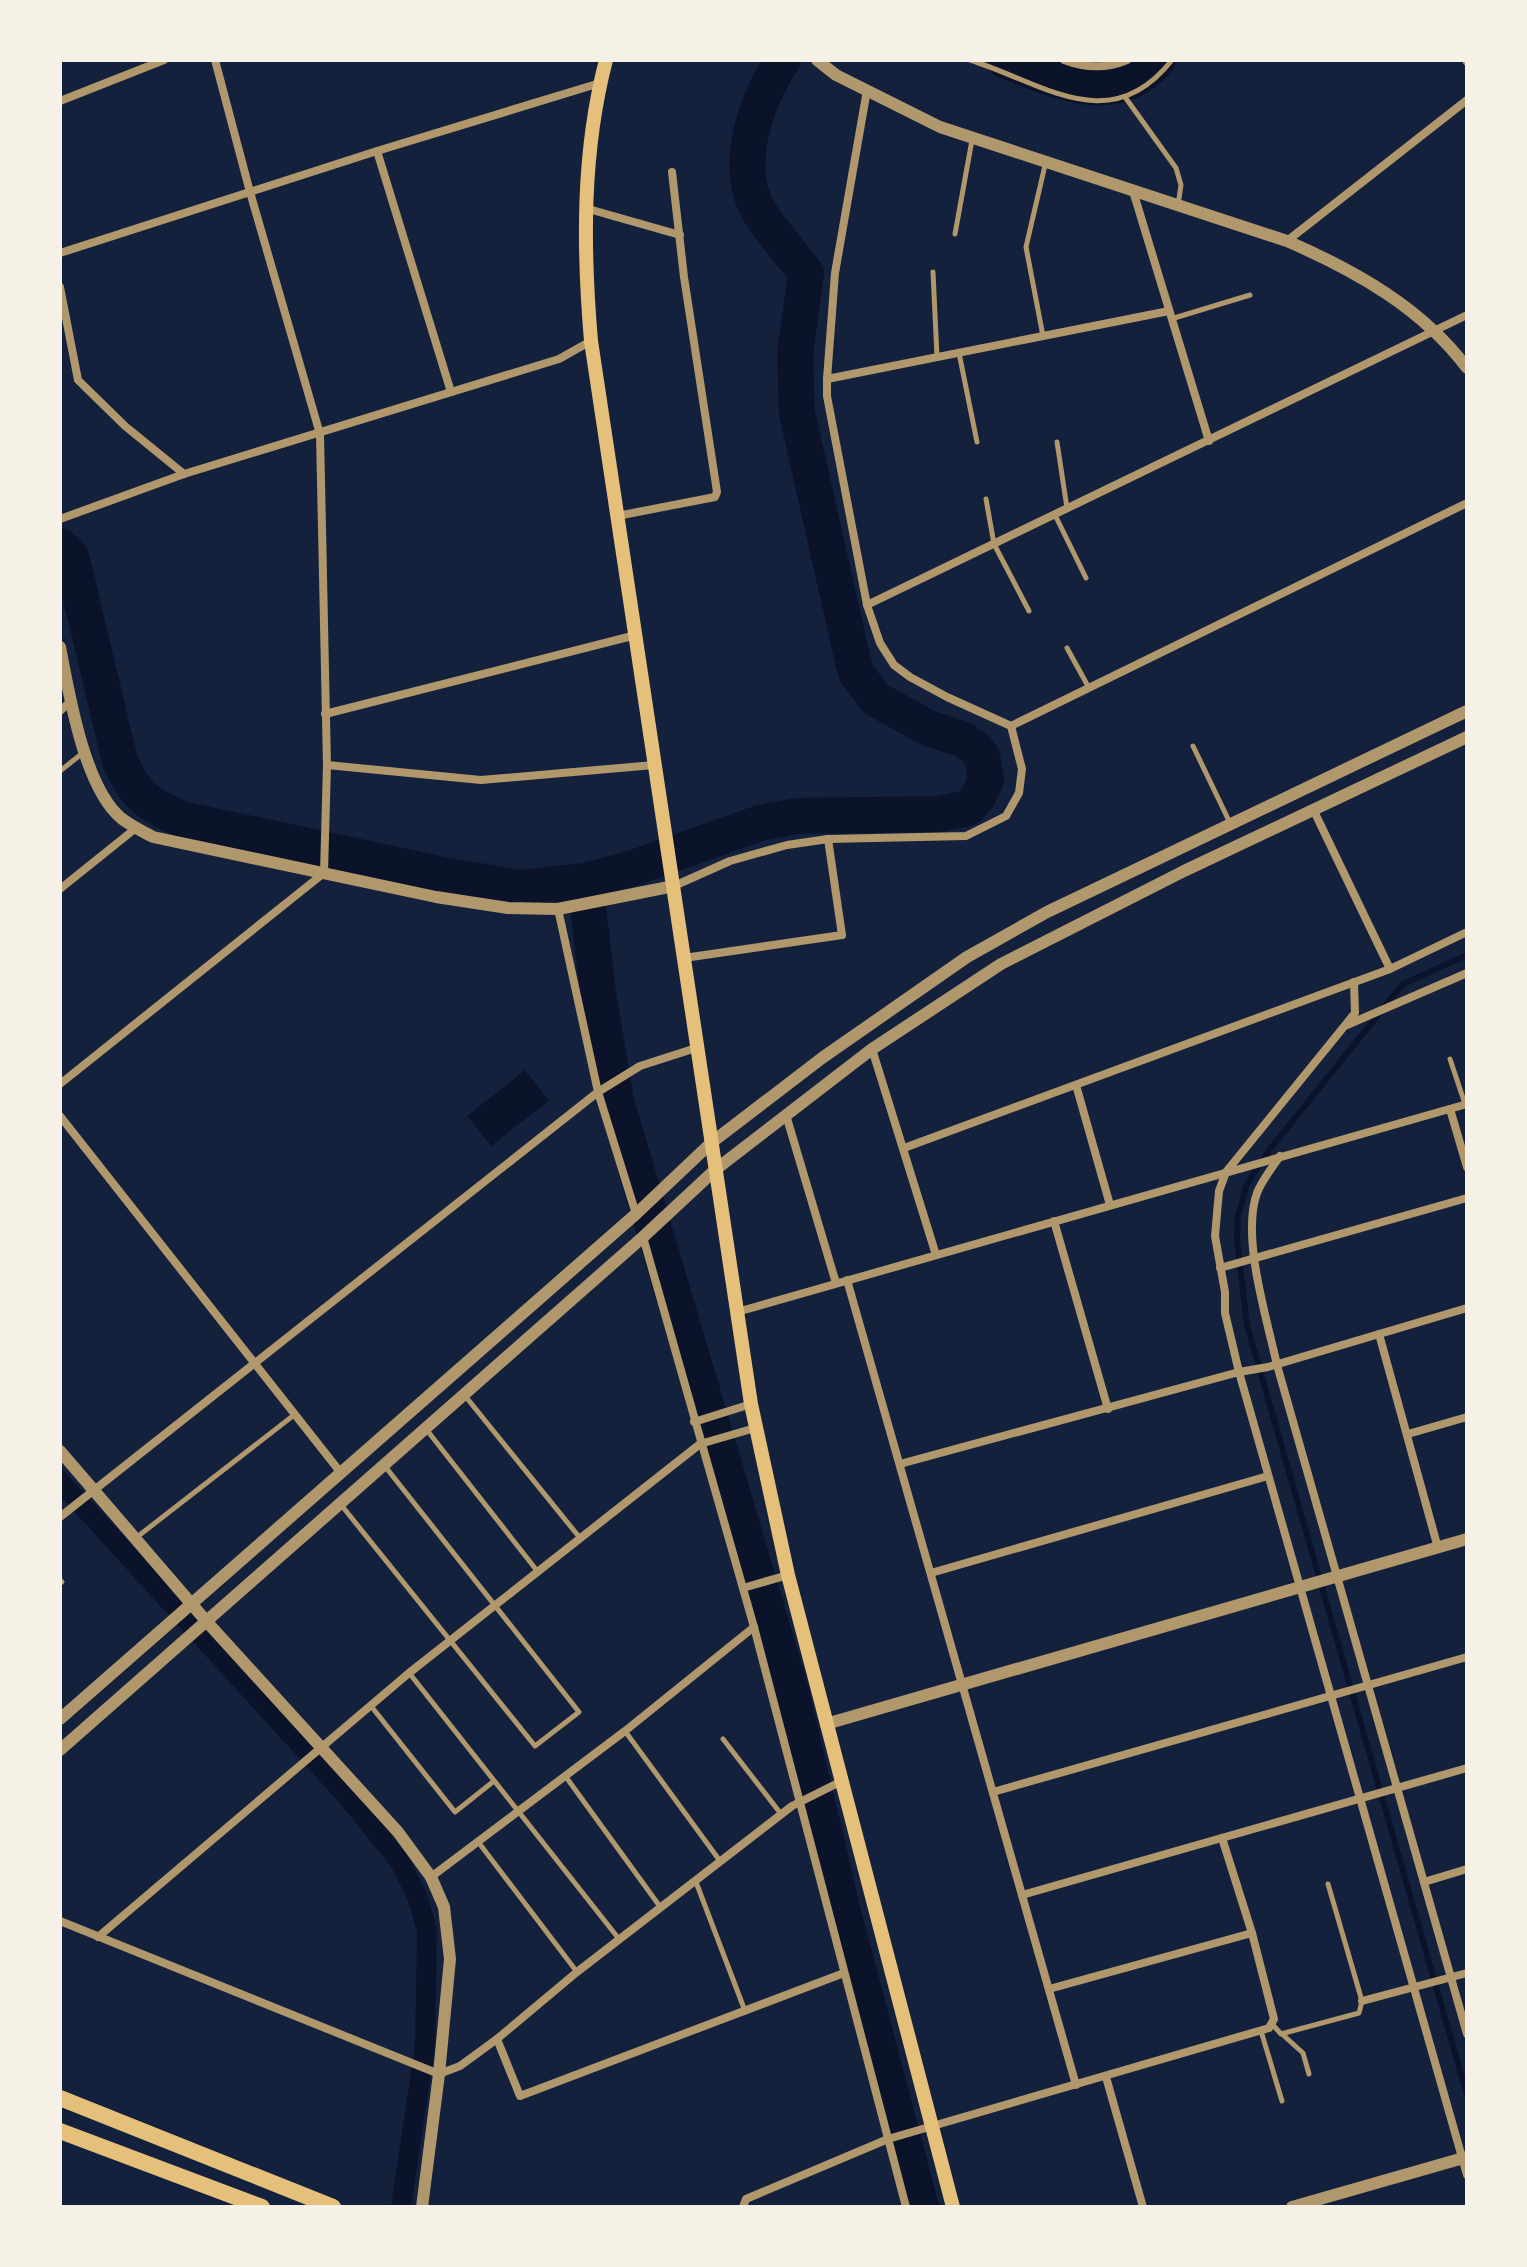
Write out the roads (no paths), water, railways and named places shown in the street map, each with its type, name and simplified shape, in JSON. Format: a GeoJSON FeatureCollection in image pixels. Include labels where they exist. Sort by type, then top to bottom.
{"type":"FeatureCollection","features":[{"type":"Feature","properties":{"kind":"main road"},"geometry":{"type":"LineString","coordinates":[[606,60],[591,138],[585,208],[585,273],[591,341],[736,1312],[755,1428],[788,1575],[953,2207]]}},
{"type":"Feature","properties":{"kind":"main road"},"geometry":{"type":"LineString","coordinates":[[60,2098],[333,2207]]}},
{"type":"Feature","properties":{"kind":"main road"},"geometry":{"type":"LineString","coordinates":[[60,2131],[262,2207]]}},
{"type":"Feature","properties":{"kind":"street"},"geometry":{"type":"LineString","coordinates":[[60,101],[164,60]]}},
{"type":"Feature","properties":{"kind":"street"},"geometry":{"type":"LineString","coordinates":[[60,1084],[324,870],[327,765],[320,434],[215,60]]}},
{"type":"Feature","properties":{"kind":"street"},"geometry":{"type":"LineString","coordinates":[[817,60],[836,75],[940,127],[1287,241],[1344,268],[1386,292],[1434,331],[1467,368]]}},
{"type":"Feature","properties":{"kind":"street"},"geometry":{"type":"LineString","coordinates":[[1064,60],[1108,67],[1127,60]]}},
{"type":"Feature","properties":{"kind":"street"},"geometry":{"type":"LineString","coordinates":[[60,253],[600,83]]}},
{"type":"Feature","properties":{"kind":"street"},"geometry":{"type":"LineString","coordinates":[[867,90],[835,273],[827,379],[827,396],[867,605],[880,643],[894,665],[947,697],[1011,726]]}},
{"type":"Feature","properties":{"kind":"street"},"geometry":{"type":"LineString","coordinates":[[1287,241],[1467,100]]}},
{"type":"Feature","properties":{"kind":"street"},"geometry":{"type":"LineString","coordinates":[[377,151],[451,392]]}},
{"type":"Feature","properties":{"kind":"street"},"geometry":{"type":"LineString","coordinates":[[617,516],[715,497],[717,492],[672,172]]}},
{"type":"Feature","properties":{"kind":"street"},"geometry":{"type":"LineString","coordinates":[[1133,191],[1209,441]]}},
{"type":"Feature","properties":{"kind":"street"},"geometry":{"type":"LineString","coordinates":[[585,208],[680,235]]}},
{"type":"Feature","properties":{"kind":"street"},"geometry":{"type":"LineString","coordinates":[[60,287],[78,380],[125,426],[184,474]]}},
{"type":"Feature","properties":{"kind":"street"},"geometry":{"type":"LineString","coordinates":[[827,379],[1043,336],[1170,315]]}},
{"type":"Feature","properties":{"kind":"street"},"geometry":{"type":"LineString","coordinates":[[867,605],[1467,315]]}},
{"type":"Feature","properties":{"kind":"street"},"geometry":{"type":"LineString","coordinates":[[61,519],[184,474],[559,359],[591,341]]}},
{"type":"Feature","properties":{"kind":"street"},"geometry":{"type":"LineString","coordinates":[[1011,726],[1467,503]]}},
{"type":"Feature","properties":{"kind":"street"},"geometry":{"type":"LineString","coordinates":[[325,714],[636,635]]}},
{"type":"Feature","properties":{"kind":"street"},"geometry":{"type":"LineString","coordinates":[[60,647],[65,706],[84,752],[104,796],[118,816],[136,828],[153,837],[324,870],[475,905],[558,909],[579,906],[674,886],[730,861],[787,845],[828,839],[966,836],[1006,816],[1019,793],[1022,769],[1011,726]]}},
{"type":"Feature","properties":{"kind":"street"},"geometry":{"type":"LineString","coordinates":[[60,1719],[636,1214],[711,1143],[822,1058],[967,957],[1047,912],[1467,711]]}},
{"type":"Feature","properties":{"kind":"street"},"geometry":{"type":"LineString","coordinates":[[60,1750],[643,1237],[715,1170],[872,1049],[1001,964],[1184,871],[1467,737]]}},
{"type":"Feature","properties":{"kind":"street"},"geometry":{"type":"LineString","coordinates":[[327,765],[481,780],[654,765]]}},
{"type":"Feature","properties":{"kind":"street"},"geometry":{"type":"LineString","coordinates":[[1313,809],[1390,969]]}},
{"type":"Feature","properties":{"kind":"street"},"geometry":{"type":"LineString","coordinates":[[60,889],[136,828]]}},
{"type":"Feature","properties":{"kind":"street"},"geometry":{"type":"LineString","coordinates":[[684,958],[842,935],[828,839]]}},
{"type":"Feature","properties":{"kind":"street"},"geometry":{"type":"LineString","coordinates":[[558,909],[636,1214]]}},
{"type":"Feature","properties":{"kind":"street"},"geometry":{"type":"LineString","coordinates":[[904,1148],[1390,969],[1467,932]]}},
{"type":"Feature","properties":{"kind":"street"},"geometry":{"type":"LineString","coordinates":[[1346,1025],[1467,973]]}},
{"type":"Feature","properties":{"kind":"street"},"geometry":{"type":"LineString","coordinates":[[1354,982],[1355,1013],[1226,1172],[1216,1210],[1215,1236],[1224,1266],[1225,1313],[1268,1476],[1467,2175]]}},
{"type":"Feature","properties":{"kind":"street"},"geometry":{"type":"LineString","coordinates":[[60,1517],[602,1089],[619,1077],[664,1057],[696,1048]]}},
{"type":"Feature","properties":{"kind":"street"},"geometry":{"type":"LineString","coordinates":[[872,1049],[936,1255]]}},
{"type":"Feature","properties":{"kind":"street"},"geometry":{"type":"LineString","coordinates":[[1076,1085],[1110,1205]]}},
{"type":"Feature","properties":{"kind":"street"},"geometry":{"type":"LineString","coordinates":[[736,1312],[1466,1104]]}},
{"type":"Feature","properties":{"kind":"street"},"geometry":{"type":"LineString","coordinates":[[1450,1109],[1467,1167]]}},
{"type":"Feature","properties":{"kind":"street"},"geometry":{"type":"LineString","coordinates":[[786,1115],[836,1283]]}},
{"type":"Feature","properties":{"kind":"street"},"geometry":{"type":"LineString","coordinates":[[60,1116],[341,1473]]}},
{"type":"Feature","properties":{"kind":"street"},"geometry":{"type":"LineString","coordinates":[[1280,1156],[1257,1193],[1250,1259],[1272,1366],[1467,2034]]}},
{"type":"Feature","properties":{"kind":"street"},"geometry":{"type":"LineString","coordinates":[[1224,1266],[1467,1198]]}},
{"type":"Feature","properties":{"kind":"street"},"geometry":{"type":"LineString","coordinates":[[1054,1221],[1108,1409]]}},
{"type":"Feature","properties":{"kind":"street"},"geometry":{"type":"LineString","coordinates":[[643,1237],[802,1802],[906,2207]]}},
{"type":"Feature","properties":{"kind":"street"},"geometry":{"type":"LineString","coordinates":[[847,1280],[1076,2085]]}},
{"type":"Feature","properties":{"kind":"street"},"geometry":{"type":"LineString","coordinates":[[900,1464],[1272,1366],[1467,1308]]}},
{"type":"Feature","properties":{"kind":"street"},"geometry":{"type":"LineString","coordinates":[[1379,1334],[1438,1548]]}},
{"type":"Feature","properties":{"kind":"street"},"geometry":{"type":"LineString","coordinates":[[694,1422],[751,1404]]}},
{"type":"Feature","properties":{"kind":"street"},"geometry":{"type":"LineString","coordinates":[[1408,1434],[1467,1417]]}},
{"type":"Feature","properties":{"kind":"street"},"geometry":{"type":"LineString","coordinates":[[98,1937],[409,1673],[700,1444],[755,1428]]}},
{"type":"Feature","properties":{"kind":"street"},"geometry":{"type":"LineString","coordinates":[[60,1451],[89,1493],[136,1538],[204,1624],[316,1750],[398,1832],[431,1877],[444,1907],[450,1959],[422,2207]]}},
{"type":"Feature","properties":{"kind":"street"},"geometry":{"type":"LineString","coordinates":[[931,1573],[1268,1476]]}},
{"type":"Feature","properties":{"kind":"street"},"geometry":{"type":"LineString","coordinates":[[826,1724],[1467,1539]]}},
{"type":"Feature","properties":{"kind":"street"},"geometry":{"type":"LineString","coordinates":[[743,1588],[788,1575]]}},
{"type":"Feature","properties":{"kind":"street"},"geometry":{"type":"LineString","coordinates":[[431,1877],[566,1777],[754,1627]]}},
{"type":"Feature","properties":{"kind":"street"},"geometry":{"type":"LineString","coordinates":[[993,1792],[1467,1657]]}},
{"type":"Feature","properties":{"kind":"street"},"geometry":{"type":"LineString","coordinates":[[1022,1895],[1467,1768]]}},
{"type":"Feature","properties":{"kind":"street"},"geometry":{"type":"LineString","coordinates":[[60,1921],[439,2074],[460,2066],[497,2039],[577,1972],[782,1815],[842,1781]]}},
{"type":"Feature","properties":{"kind":"street"},"geometry":{"type":"LineString","coordinates":[[743,2207],[746,2199],[888,2139],[1261,2031],[1272,2024],[1274,2019],[1252,1933],[1222,1838]]}},
{"type":"Feature","properties":{"kind":"street"},"geometry":{"type":"LineString","coordinates":[[1424,1882],[1467,1869]]}},
{"type":"Feature","properties":{"kind":"street"},"geometry":{"type":"LineString","coordinates":[[1049,1989],[1252,1933]]}},
{"type":"Feature","properties":{"kind":"street"},"geometry":{"type":"LineString","coordinates":[[497,2039],[520,2096],[844,1973]]}},
{"type":"Feature","properties":{"kind":"street"},"geometry":{"type":"LineString","coordinates":[[1362,2001],[1467,1973]]}},
{"type":"Feature","properties":{"kind":"street"},"geometry":{"type":"LineString","coordinates":[[1106,2077],[1143,2207]]}},
{"type":"Feature","properties":{"kind":"street"},"geometry":{"type":"LineString","coordinates":[[1292,2207],[1317,2204],[1464,2157]]}},
{"type":"Feature","properties":{"kind":"lane"},"geometry":{"type":"LineString","coordinates":[[970,60],[1075,100],[1102,101],[1125,97],[1148,84],[1172,60]]}},
{"type":"Feature","properties":{"kind":"lane"},"geometry":{"type":"LineString","coordinates":[[1125,97],[1176,168],[1181,185],[1178,206]]}},
{"type":"Feature","properties":{"kind":"lane"},"geometry":{"type":"LineString","coordinates":[[955,234],[973,137]]}},
{"type":"Feature","properties":{"kind":"lane"},"geometry":{"type":"LineString","coordinates":[[1043,336],[1026,247],[1046,160]]}},
{"type":"Feature","properties":{"kind":"lane"},"geometry":{"type":"LineString","coordinates":[[933,272],[937,357]]}},
{"type":"Feature","properties":{"kind":"lane"},"geometry":{"type":"LineString","coordinates":[[1170,315],[1250,295]]}},
{"type":"Feature","properties":{"kind":"lane"},"geometry":{"type":"LineString","coordinates":[[959,352],[977,442]]}},
{"type":"Feature","properties":{"kind":"lane"},"geometry":{"type":"LineString","coordinates":[[1057,442],[1067,509]]}},
{"type":"Feature","properties":{"kind":"lane"},"geometry":{"type":"LineString","coordinates":[[986,499],[994,544],[1029,611]]}},
{"type":"Feature","properties":{"kind":"lane"},"geometry":{"type":"LineString","coordinates":[[1055,515],[1086,578]]}},
{"type":"Feature","properties":{"kind":"lane"},"geometry":{"type":"LineString","coordinates":[[1067,648],[1089,688]]}},
{"type":"Feature","properties":{"kind":"lane"},"geometry":{"type":"LineString","coordinates":[[1193,746],[1231,825]]}},
{"type":"Feature","properties":{"kind":"lane"},"geometry":{"type":"LineString","coordinates":[[60,771],[84,752]]}},
{"type":"Feature","properties":{"kind":"lane"},"geometry":{"type":"LineString","coordinates":[[1450,1059],[1466,1104]]}},
{"type":"Feature","properties":{"kind":"lane"},"geometry":{"type":"LineString","coordinates":[[464,1394],[581,1539]]}},
{"type":"Feature","properties":{"kind":"lane"},"geometry":{"type":"LineString","coordinates":[[136,1538],[294,1415]]}},
{"type":"Feature","properties":{"kind":"lane"},"geometry":{"type":"LineString","coordinates":[[425,1428],[539,1573]]}},
{"type":"Feature","properties":{"kind":"lane"},"geometry":{"type":"LineString","coordinates":[[341,1504],[535,1746],[579,1712],[383,1464]]}},
{"type":"Feature","properties":{"kind":"lane"},"geometry":{"type":"LineString","coordinates":[[409,1673],[620,1940]]}},
{"type":"Feature","properties":{"kind":"lane"},"geometry":{"type":"LineString","coordinates":[[370,1706],[455,1812],[495,1781]]}},
{"type":"Feature","properties":{"kind":"lane"},"geometry":{"type":"LineString","coordinates":[[625,1731],[721,1862]]}},
{"type":"Feature","properties":{"kind":"lane"},"geometry":{"type":"LineString","coordinates":[[723,1739],[782,1815]]}},
{"type":"Feature","properties":{"kind":"lane"},"geometry":{"type":"LineString","coordinates":[[566,1777],[661,1908]]}},
{"type":"Feature","properties":{"kind":"lane"},"geometry":{"type":"LineString","coordinates":[[479,1843],[577,1972]]}},
{"type":"Feature","properties":{"kind":"lane"},"geometry":{"type":"LineString","coordinates":[[696,1882],[745,2011]]}},
{"type":"Feature","properties":{"kind":"lane"},"geometry":{"type":"LineString","coordinates":[[1281,2034],[1359,2013],[1362,2001],[1328,1884]]}},
{"type":"Feature","properties":{"kind":"lane"},"geometry":{"type":"LineString","coordinates":[[1272,2024],[1303,2053],[1309,2074]]}},
{"type":"Feature","properties":{"kind":"lane"},"geometry":{"type":"LineString","coordinates":[[1261,2031],[1282,2101]]}},
{"type":"Feature","properties":{"kind":"water"},"geometry":{"type":"Polygon","coordinates":[[[525,1070],[549,1101],[491,1146],[467,1116],[525,1070]]]}},
{"type":"Feature","properties":{"kind":"waterway"},"geometry":{"type":"LineString","coordinates":[[60,546],[71,556],[120,761],[144,798],[181,819],[449,876],[521,888],[585,881],[636,867],[760,823],[796,816],[939,814],[968,808],[978,797],[986,780],[982,756],[962,739],[928,728],[876,699],[856,673],[852,657],[797,413],[795,354],[806,273],[760,213],[748,176],[748,155],[756,114],[783,60]]}},
{"type":"Feature","properties":{"kind":"waterway"},"geometry":{"type":"LineString","coordinates":[[1004,60],[1064,82],[1103,87],[1123,84],[1141,75],[1158,60]]}},
{"type":"Feature","properties":{"kind":"waterway"},"geometry":{"type":"LineString","coordinates":[[585,881],[598,993],[616,1101],[791,1691],[843,1912],[921,2207]]}},
{"type":"Feature","properties":{"kind":"waterway"},"geometry":{"type":"LineString","coordinates":[[1467,955],[1403,984],[1270,1149],[1247,1184],[1238,1216],[1237,1240],[1247,1325],[1467,2095]]}},
{"type":"Feature","properties":{"kind":"waterway"},"geometry":{"type":"LineString","coordinates":[[60,1481],[346,1795],[400,1862],[418,1898],[427,1931],[425,2046],[401,2207]]}}]}
